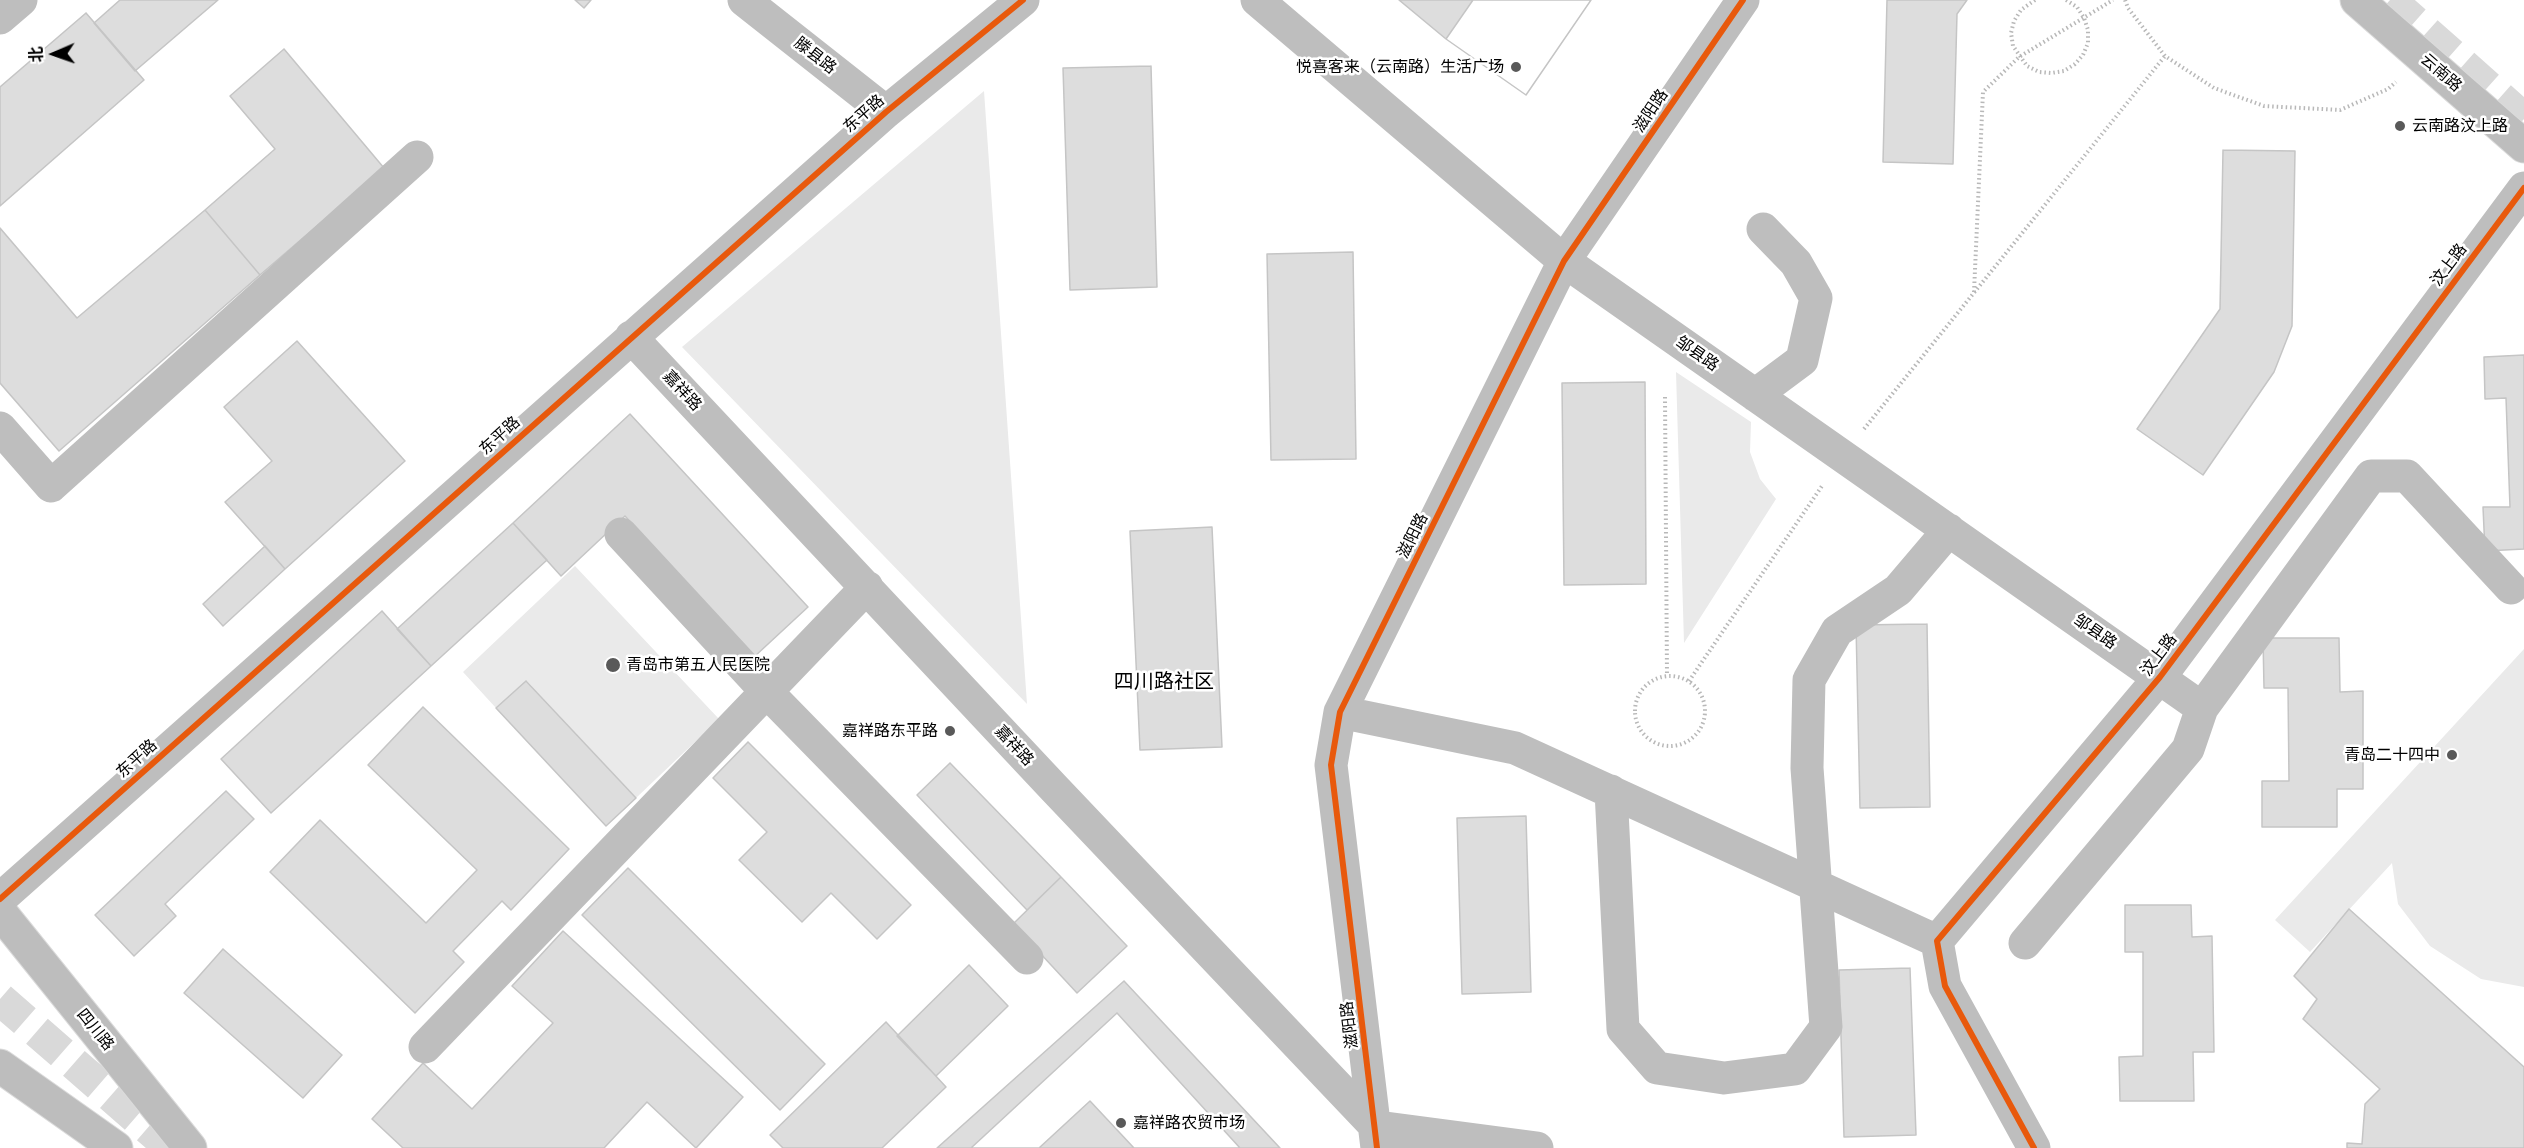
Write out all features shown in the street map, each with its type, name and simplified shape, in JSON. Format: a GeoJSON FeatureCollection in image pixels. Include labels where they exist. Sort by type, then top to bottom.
{"type":"FeatureCollection","features":[{"type":"Feature","properties":{"kind":"main road","name":"云南路"},"geometry":{"type":"LineString","coordinates":[[2357,0],[2524,146]]}},
{"type":"Feature","properties":{"kind":"main road","name":"四川路"},"geometry":{"type":"LineString","coordinates":[[0,912],[190,1148]]}},
{"type":"Feature","properties":{"kind":"main road"},"geometry":{"type":"LineString","coordinates":[[0,1066],[116,1148]]}},
{"type":"Feature","properties":{"kind":"street"},"geometry":{"type":"LineString","coordinates":[[0,18],[21,0]]}},
{"type":"Feature","properties":{"kind":"street","name":"滕县路"},"geometry":{"type":"LineString","coordinates":[[744,0],[886,112]]}},
{"type":"Feature","properties":{"kind":"street","name":"东平路"},"geometry":{"type":"LineString","coordinates":[[0,899],[886,112],[1023,0]]}},
{"type":"Feature","properties":{"kind":"street","name":"邹县路"},"geometry":{"type":"LineString","coordinates":[[1257,0],[1564,261],[2202,708]]}},
{"type":"Feature","properties":{"kind":"street","name":"滋阳路"},"geometry":{"type":"LineString","coordinates":[[1376,1137],[1332,765],[1340,712],[1564,261],[1743,0]]}},
{"type":"Feature","properties":{"kind":"street"},"geometry":{"type":"LineString","coordinates":[[0,428],[51,486],[417,157]]}},
{"type":"Feature","properties":{"kind":"street","name":"汶上路"},"geometry":{"type":"LineString","coordinates":[[1937,941],[2160,677],[2524,188]]}},
{"type":"Feature","properties":{"kind":"street"},"geometry":{"type":"LineString","coordinates":[[1755,395],[1802,360],[1816,298],[1796,262],[1763,229]]}},
{"type":"Feature","properties":{"kind":"street","name":"嘉祥路"},"geometry":{"type":"LineString","coordinates":[[631,337],[867,587],[1376,1137],[1404,1148]]}},
{"type":"Feature","properties":{"kind":"street"},"geometry":{"type":"LineString","coordinates":[[2025,943],[2188,749],[2202,708],[2371,476],[2407,476],[2511,588]]}},
{"type":"Feature","properties":{"kind":"street"},"geometry":{"type":"LineString","coordinates":[[1611,791],[1623,1029],[1657,1068],[1724,1078],[1795,1069],[1826,1027],[1807,768],[1809,680],[1837,631],[1898,590],[1948,530]]}},
{"type":"Feature","properties":{"kind":"street"},"geometry":{"type":"LineString","coordinates":[[621,534],[766,691],[1027,958]]}},
{"type":"Feature","properties":{"kind":"street"},"geometry":{"type":"LineString","coordinates":[[425,1047],[867,587]]}},
{"type":"Feature","properties":{"kind":"street"},"geometry":{"type":"LineString","coordinates":[[1340,712],[1515,748],[1937,941],[1946,986],[2034,1148]]}},
{"type":"Feature","properties":{"kind":"street"},"geometry":{"type":"LineString","coordinates":[[1376,1137],[1537,1148]]}},
{"type":"Feature","properties":{"kind":"path"},"geometry":{"type":"LineString","coordinates":[[2035,0],[2021,10],[2014,21],[2012,39],[2019,57],[2027,66],[2039,72],[2051,74],[2064,71],[2074,64],[2083,55],[2088,43],[2088,30],[2084,18],[2077,7],[2066,0]]}},
{"type":"Feature","properties":{"kind":"path"},"geometry":{"type":"LineString","coordinates":[[1974,293],[1983,92],[2019,57],[2113,0]]}},
{"type":"Feature","properties":{"kind":"path"},"geometry":{"type":"LineString","coordinates":[[2125,0],[2128,8],[2165,56],[2214,88],[2264,106],[2340,110],[2388,89],[2423,58]]}},
{"type":"Feature","properties":{"kind":"path"},"geometry":{"type":"LineString","coordinates":[[1689,681],[1842,455],[2165,56]]}},
{"type":"Feature","properties":{"kind":"path"},"geometry":{"type":"LineString","coordinates":[[1665,397],[1667,676]]}},
{"type":"Feature","properties":{"kind":"path"},"geometry":{"type":"LineString","coordinates":[[1667,676],[1689,681],[1704,700],[1703,724],[1687,742],[1676,746],[1665,746],[1653,742],[1644,734],[1635,714],[1636,703],[1647,684],[1667,676]]}},
{"type":"Feature","properties":{"kind":"shaded area"},"geometry":{"type":"Polygon","coordinates":[[[984,91],[1027,704],[682,347],[984,91]]]}},
{"type":"Feature","properties":{"kind":"shaded area"},"geometry":{"type":"Polygon","coordinates":[[[1676,372],[1751,422],[1750,452],[1760,479],[1776,499],[1684,643],[1676,372]]]}},
{"type":"Feature","properties":{"kind":"shaded area"},"geometry":{"type":"Polygon","coordinates":[[[575,566],[719,719],[636,798],[527,681],[496,708],[463,672],[575,566]]]}},
{"type":"Feature","properties":{"kind":"shaded area"},"geometry":{"type":"Polygon","coordinates":[[[2524,649],[2524,987],[2481,979],[2430,946],[2398,904],[2392,863],[2310,952],[2275,920],[2524,649]]]}},
{"type":"Feature","properties":{"kind":"building"},"geometry":{"type":"Polygon","coordinates":[[[120,0],[218,0],[135,71],[94,23],[120,0]]]}},
{"type":"Feature","properties":{"kind":"building"},"geometry":{"type":"Polygon","coordinates":[[[575,0],[591,0],[584,8],[575,0]]]}},
{"type":"Feature","properties":{"kind":"building","name":"悦喜客来（云南路）生活广场"},"geometry":{"type":"Polygon","coordinates":[[[1399,0],[1591,0],[1526,95],[1446,39],[1399,0]]]}},
{"type":"Feature","properties":{"kind":"building","name":"悦喜客来（云南路）生活广场"},"geometry":{"type":"Polygon","coordinates":[[[1473,0],[1591,0],[1526,95],[1446,39],[1473,0]]]}},
{"type":"Feature","properties":{"kind":"building"},"geometry":{"type":"Polygon","coordinates":[[[1887,0],[1967,0],[1957,14],[1953,164],[1883,162],[1887,0]]]}},
{"type":"Feature","properties":{"kind":"building"},"geometry":{"type":"Polygon","coordinates":[[[86,13],[144,80],[0,206],[0,87],[86,13]]]}},
{"type":"Feature","properties":{"kind":"building"},"geometry":{"type":"Polygon","coordinates":[[[284,49],[384,168],[260,275],[205,210],[275,149],[230,96],[284,49]]]}},
{"type":"Feature","properties":{"kind":"building"},"geometry":{"type":"Polygon","coordinates":[[[1151,66],[1157,287],[1070,290],[1063,68],[1151,66]]]}},
{"type":"Feature","properties":{"kind":"building"},"geometry":{"type":"Polygon","coordinates":[[[2223,150],[2295,151],[2292,326],[2274,372],[2203,475],[2137,429],[2220,309],[2223,150]]]}},
{"type":"Feature","properties":{"kind":"building"},"geometry":{"type":"Polygon","coordinates":[[[205,210],[260,275],[59,451],[0,383],[0,228],[77,318],[205,210]]]}},
{"type":"Feature","properties":{"kind":"building"},"geometry":{"type":"Polygon","coordinates":[[[1353,252],[1356,459],[1271,460],[1267,254],[1353,252]]]}},
{"type":"Feature","properties":{"kind":"building"},"geometry":{"type":"Polygon","coordinates":[[[297,341],[405,461],[285,569],[225,502],[272,461],[224,407],[297,341]]]}},
{"type":"Feature","properties":{"kind":"building"},"geometry":{"type":"Polygon","coordinates":[[[2524,355],[2524,549],[2485,551],[2483,507],[2510,507],[2506,398],[2485,399],[2484,357],[2524,355]]]}},
{"type":"Feature","properties":{"kind":"building"},"geometry":{"type":"Polygon","coordinates":[[[1645,382],[1646,584],[1564,585],[1562,383],[1645,382]]]}},
{"type":"Feature","properties":{"kind":"building"},"geometry":{"type":"Polygon","coordinates":[[[630,414],[808,607],[754,657],[625,516],[561,576],[513,523],[630,414]]]}},
{"type":"Feature","properties":{"kind":"building"},"geometry":{"type":"Polygon","coordinates":[[[513,523],[547,560],[431,666],[397,629],[513,523]]]}},
{"type":"Feature","properties":{"kind":"building"},"geometry":{"type":"Polygon","coordinates":[[[1212,527],[1222,747],[1140,750],[1130,531],[1212,527]]]}},
{"type":"Feature","properties":{"kind":"building"},"geometry":{"type":"Polygon","coordinates":[[[265,546],[285,569],[223,626],[203,604],[265,546]]]}},
{"type":"Feature","properties":{"kind":"building"},"geometry":{"type":"Polygon","coordinates":[[[382,611],[431,666],[271,813],[221,759],[382,611]]]}},
{"type":"Feature","properties":{"kind":"building"},"geometry":{"type":"Polygon","coordinates":[[[1927,624],[1930,807],[1860,808],[1856,625],[1927,624]]]}},
{"type":"Feature","properties":{"kind":"building"},"geometry":{"type":"Polygon","coordinates":[[[2263,638],[2339,638],[2340,692],[2363,691],[2363,789],[2337,789],[2337,827],[2262,827],[2262,781],[2289,781],[2288,688],[2264,688],[2263,638]]]}},
{"type":"Feature","properties":{"kind":"building"},"geometry":{"type":"Polygon","coordinates":[[[526,681],[636,798],[606,826],[496,708],[526,681]]]}},
{"type":"Feature","properties":{"kind":"building"},"geometry":{"type":"Polygon","coordinates":[[[423,707],[569,849],[511,910],[502,901],[453,951],[464,962],[415,1013],[270,872],[320,820],[426,923],[477,870],[368,765],[423,707]]]}},
{"type":"Feature","properties":{"kind":"building"},"geometry":{"type":"Polygon","coordinates":[[[748,742],[911,905],[877,939],[831,893],[802,922],[739,860],[767,832],[713,778],[748,742]]]}},
{"type":"Feature","properties":{"kind":"building"},"geometry":{"type":"Polygon","coordinates":[[[950,763],[1061,877],[1027,910],[917,795],[950,763]]]}},
{"type":"Feature","properties":{"kind":"building"},"geometry":{"type":"Polygon","coordinates":[[[226,791],[254,819],[165,904],[176,916],[134,956],[95,915],[226,791]]]}},
{"type":"Feature","properties":{"kind":"building"},"geometry":{"type":"Polygon","coordinates":[[[1526,816],[1531,992],[1462,994],[1457,818],[1526,816]]]}},
{"type":"Feature","properties":{"kind":"building"},"geometry":{"type":"Polygon","coordinates":[[[628,868],[825,1064],[780,1110],[582,915],[628,868]]]}},
{"type":"Feature","properties":{"kind":"building"},"geometry":{"type":"Polygon","coordinates":[[[1061,877],[1127,946],[1077,993],[1013,924],[1061,877]]]}},
{"type":"Feature","properties":{"kind":"building"},"geometry":{"type":"Polygon","coordinates":[[[2125,905],[2191,905],[2192,937],[2212,936],[2214,1052],[2193,1052],[2194,1101],[2120,1101],[2119,1057],[2143,1056],[2143,952],[2125,952],[2125,905]]]}},
{"type":"Feature","properties":{"kind":"building"},"geometry":{"type":"Polygon","coordinates":[[[2349,909],[2524,1067],[2524,1148],[2347,1148],[2347,1143],[2362,1144],[2365,1104],[2380,1089],[2303,1019],[2317,999],[2294,976],[2349,909]]]}},
{"type":"Feature","properties":{"kind":"building"},"geometry":{"type":"Polygon","coordinates":[[[563,931],[743,1097],[696,1148],[647,1102],[604,1148],[403,1148],[372,1119],[423,1063],[472,1109],[553,1023],[512,986],[563,931]]]}},
{"type":"Feature","properties":{"kind":"building"},"geometry":{"type":"Polygon","coordinates":[[[223,949],[342,1055],[303,1098],[184,993],[223,949]]]}},
{"type":"Feature","properties":{"kind":"building"},"geometry":{"type":"Polygon","coordinates":[[[969,965],[1008,1006],[936,1076],[897,1036],[969,965]]]}},
{"type":"Feature","properties":{"kind":"building"},"geometry":{"type":"Polygon","coordinates":[[[1910,968],[1916,1135],[1844,1137],[1839,970],[1910,968]]]}},
{"type":"Feature","properties":{"kind":"building"},"geometry":{"type":"Polygon","coordinates":[[[1124,981],[1280,1148],[937,1148],[1124,981]]]}},
{"type":"Feature","properties":{"kind":"building"},"geometry":{"type":"Polygon","coordinates":[[[1117,1013],[1240,1148],[1134,1148],[1090,1101],[1039,1148],[971,1148],[1117,1013]]]}},
{"type":"Feature","properties":{"kind":"building"},"geometry":{"type":"Polygon","coordinates":[[[886,1022],[946,1087],[882,1148],[783,1148],[770,1135],[886,1022]]]}},
{"type":"Feature","properties":{"kind":"tunnel"},"geometry":{"type":"LineString","coordinates":[[2390,0],[2524,119]]}},
{"type":"Feature","properties":{"kind":"tunnel"},"geometry":{"type":"LineString","coordinates":[[0,999],[171,1148]]}},
{"type":"Feature","properties":{"kind":"cycle path"},"geometry":{"type":"LineString","coordinates":[[0,899],[886,112],[1023,0]]}},
{"type":"Feature","properties":{"kind":"cycle path"},"geometry":{"type":"LineString","coordinates":[[1377,1148],[1331,765],[1340,712],[1564,261],[1743,0]]}},
{"type":"Feature","properties":{"kind":"cycle path"},"geometry":{"type":"LineString","coordinates":[[2034,1148],[1945,986],[1937,941],[2160,677],[2524,188]]}},
{"type":"Feature","properties":{"kind":"place","name":"悦喜客来（云南路）生活广场"},"geometry":{"type":"Point","coordinates":[1516,67]}},
{"type":"Feature","properties":{"kind":"place","name":"云南路汶上路"},"geometry":{"type":"Point","coordinates":[2400,126]}},
{"type":"Feature","properties":{"kind":"place","name":"青岛市第五人民医院"},"geometry":{"type":"Point","coordinates":[613,665]}},
{"type":"Feature","properties":{"kind":"place","name":"嘉祥路东平路"},"geometry":{"type":"Point","coordinates":[950,731]}},
{"type":"Feature","properties":{"kind":"place","name":"青岛二十四中"},"geometry":{"type":"Point","coordinates":[2452,755]}},
{"type":"Feature","properties":{"kind":"place","name":"嘉祥路农贸市场"},"geometry":{"type":"Point","coordinates":[1121,1123]}},
{"type":"Feature","properties":{"kind":"district","name":"四川路社区"},"geometry":{"type":"Point","coordinates":[1164,682]}}]}
